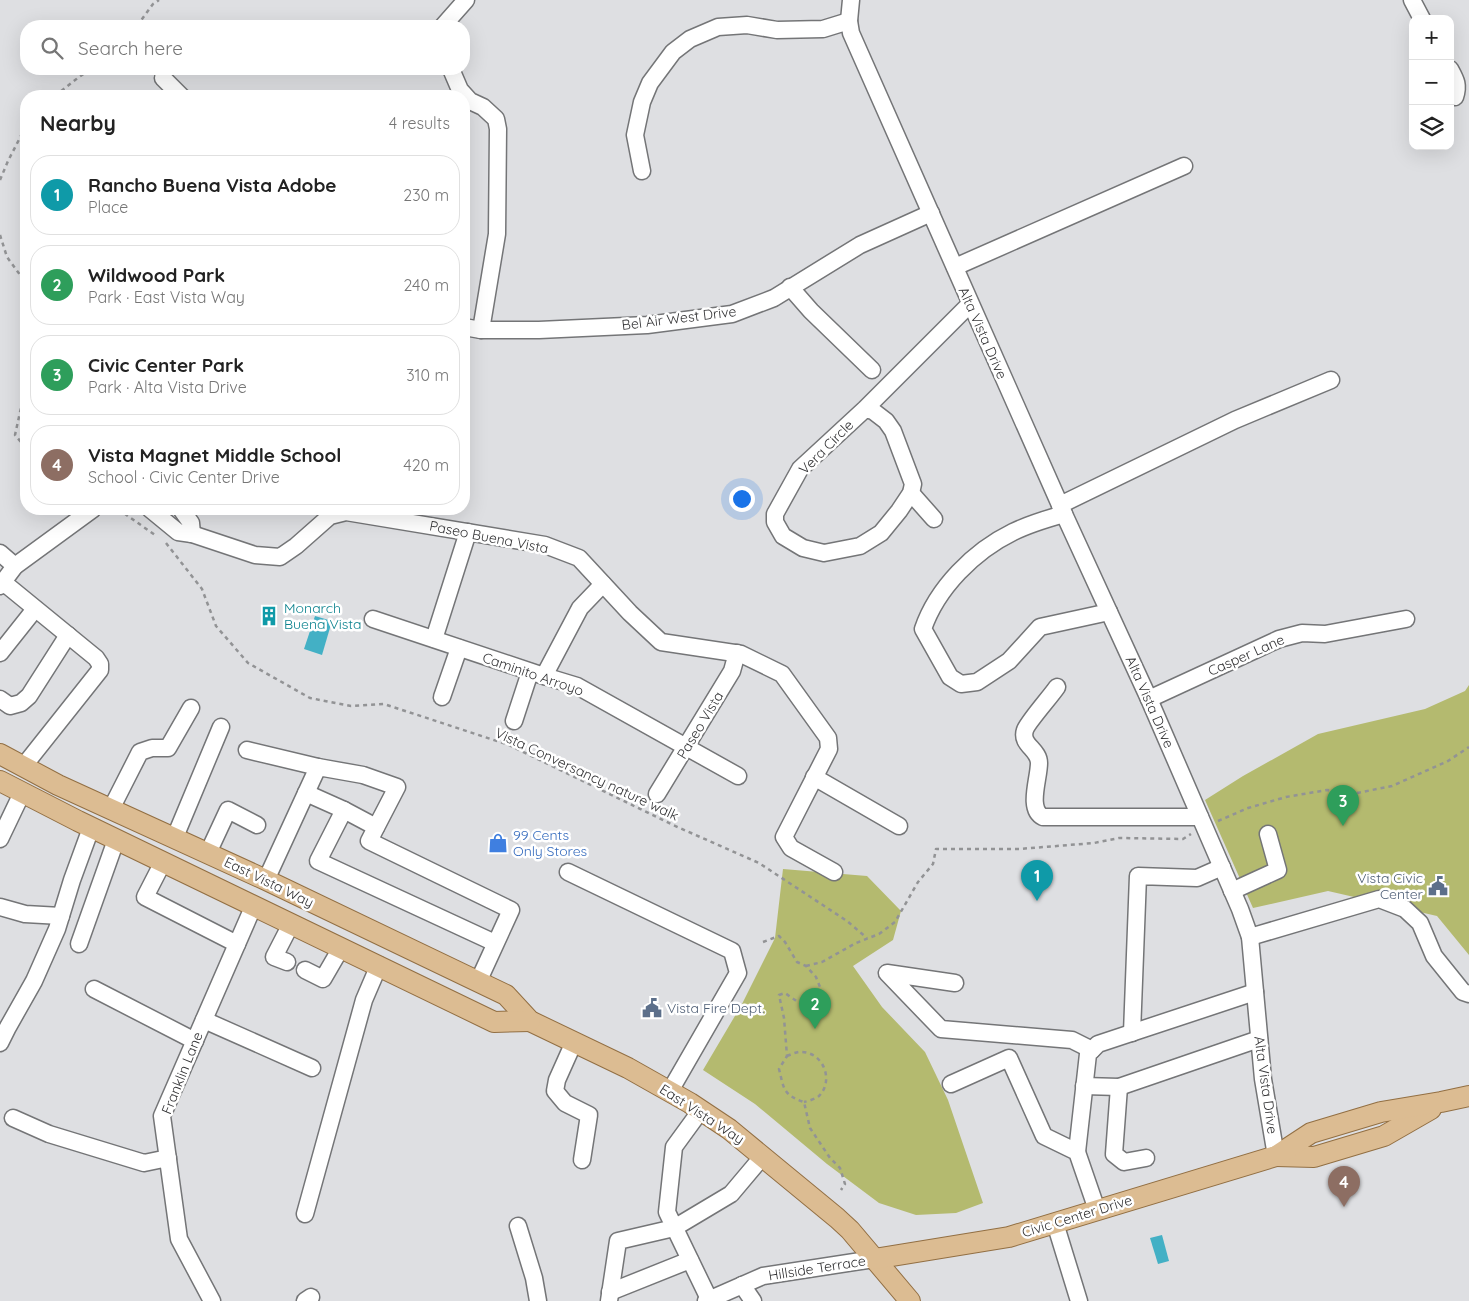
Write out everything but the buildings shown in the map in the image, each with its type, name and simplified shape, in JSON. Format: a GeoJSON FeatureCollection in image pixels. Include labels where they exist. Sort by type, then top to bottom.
{"type":"FeatureCollection","features":[{"type":"Feature","properties":{"kind":"main road","name":"East Vista Way"},"geometry":{"type":"LineString","coordinates":[[0,754],[23,767],[175,837],[506,995],[530,1021],[628,1068],[670,1091],[730,1129],[837,1218],[850,1230],[910,1301]]}},
{"type":"Feature","properties":{"kind":"main road","name":"East Vista Way"},"geometry":{"type":"LineString","coordinates":[[0,781],[91,828],[494,1022],[530,1021]]}},
{"type":"Feature","properties":{"kind":"main road"},"geometry":{"type":"LineString","coordinates":[[163,862],[170,858],[192,862],[252,891],[257,891],[266,880]]}},
{"type":"Feature","properties":{"kind":"main road","name":"Civic Center Drive"},"geometry":{"type":"LineString","coordinates":[[874,1259],[1009,1236],[1276,1156],[1314,1157],[1384,1136],[1441,1102],[1469,1096]]}},
{"type":"Feature","properties":{"kind":"street"},"geometry":{"type":"LineString","coordinates":[[448,20],[466,0]]}},
{"type":"Feature","properties":{"kind":"street","name":"Alta Vista Drive"},"geometry":{"type":"LineString","coordinates":[[850,0],[849,21],[851,33],[970,304],[1149,699],[1222,867],[1250,937],[1263,1079],[1276,1156]]}},
{"type":"Feature","properties":{"kind":"street"},"geometry":{"type":"LineString","coordinates":[[1412,0],[1420,15]]}},
{"type":"Feature","properties":{"kind":"street"},"geometry":{"type":"LineString","coordinates":[[642,171],[635,135],[642,102],[650,83],[674,52],[690,39],[718,27],[747,25],[777,30],[823,29],[849,21]]}},
{"type":"Feature","properties":{"kind":"street"},"geometry":{"type":"LineString","coordinates":[[453,75],[460,90]]}},
{"type":"Feature","properties":{"kind":"street"},"geometry":{"type":"LineString","coordinates":[[1454,76],[1458,82],[1455,97]]}},
{"type":"Feature","properties":{"kind":"street"},"geometry":{"type":"LineString","coordinates":[[163,78],[175,90]]}},
{"type":"Feature","properties":{"kind":"street"},"geometry":{"type":"LineString","coordinates":[[470,100],[483,107],[496,119],[498,129],[497,234],[480,330]]}},
{"type":"Feature","properties":{"kind":"street"},"geometry":{"type":"LineString","coordinates":[[955,267],[1184,166]]}},
{"type":"Feature","properties":{"kind":"street","name":"Bel Air West Drive"},"geometry":{"type":"LineString","coordinates":[[470,328],[480,330],[539,330],[647,324],[732,314],[774,298],[860,245],[931,213]]}},
{"type":"Feature","properties":{"kind":"street"},"geometry":{"type":"LineString","coordinates":[[790,288],[872,370]]}},
{"type":"Feature","properties":{"kind":"street","name":"Vera Circle"},"geometry":{"type":"LineString","coordinates":[[865,409],[873,411],[886,421],[893,431],[913,484],[911,494],[881,533],[860,546],[824,553],[803,548],[783,536],[775,522],[775,514],[800,469],[865,409],[970,304]]}},
{"type":"Feature","properties":{"kind":"street"},"geometry":{"type":"LineString","coordinates":[[1109,612],[1040,627],[1009,661],[977,682],[961,684],[950,677],[923,629],[928,615],[949,584],[976,556],[1012,533],[1040,521],[1235,420],[1331,380]]}},
{"type":"Feature","properties":{"kind":"street"},"geometry":{"type":"LineString","coordinates":[[911,494],[934,519]]}},
{"type":"Feature","properties":{"kind":"street"},"geometry":{"type":"LineString","coordinates":[[23,767],[100,670],[100,664],[96,658],[68,635],[2,584],[15,566],[85,515]]}},
{"type":"Feature","properties":{"kind":"street","name":"Paseo Buena Vista"},"geometry":{"type":"LineString","coordinates":[[157,515],[178,532],[192,534],[255,555],[280,557],[330,516],[334,515]]}},
{"type":"Feature","properties":{"kind":"street"},"geometry":{"type":"LineString","coordinates":[[186,515],[191,522],[192,534]]}},
{"type":"Feature","properties":{"kind":"street","name":"Paseo Buena Vista"},"geometry":{"type":"LineString","coordinates":[[364,515],[545,545],[579,558],[661,642],[737,653],[782,674],[828,738],[829,749],[784,837],[792,848],[834,872]]}},
{"type":"Feature","properties":{"kind":"street"},"geometry":{"type":"LineString","coordinates":[[434,639],[468,532]]}},
{"type":"Feature","properties":{"kind":"street"},"geometry":{"type":"LineString","coordinates":[[0,553],[15,566]]}},
{"type":"Feature","properties":{"kind":"street"},"geometry":{"type":"LineString","coordinates":[[514,721],[537,674],[580,608],[603,584]]}},
{"type":"Feature","properties":{"kind":"street"},"geometry":{"type":"LineString","coordinates":[[0,653],[36,609]]}},
{"type":"Feature","properties":{"kind":"street","name":"Caminito Arroyo"},"geometry":{"type":"LineString","coordinates":[[373,619],[577,686],[738,776]]}},
{"type":"Feature","properties":{"kind":"street","name":"Casper Lane"},"geometry":{"type":"LineString","coordinates":[[1149,699],[1279,639],[1302,633],[1325,634],[1406,619]]}},
{"type":"Feature","properties":{"kind":"street"},"geometry":{"type":"LineString","coordinates":[[0,699],[10,706],[21,703],[29,696],[68,635]]}},
{"type":"Feature","properties":{"kind":"street"},"geometry":{"type":"LineString","coordinates":[[442,698],[459,648]]}},
{"type":"Feature","properties":{"kind":"street","name":"Paseo Vista"},"geometry":{"type":"LineString","coordinates":[[657,794],[732,671],[737,653]]}},
{"type":"Feature","properties":{"kind":"street"},"geometry":{"type":"LineString","coordinates":[[1057,688],[1025,729],[1024,738],[1027,744],[1036,752],[1039,762],[1034,807],[1038,814],[1043,817],[1202,822]]}},
{"type":"Feature","properties":{"kind":"street"},"geometry":{"type":"LineString","coordinates":[[111,808],[140,752],[152,748],[168,748],[191,708]]}},
{"type":"Feature","properties":{"kind":"street"},"geometry":{"type":"LineString","coordinates":[[175,837],[221,727]]}},
{"type":"Feature","properties":{"kind":"street"},"geometry":{"type":"LineString","coordinates":[[248,750],[318,767],[363,775],[397,787],[369,841],[510,910],[478,982]]}},
{"type":"Feature","properties":{"kind":"street"},"geometry":{"type":"LineString","coordinates":[[266,880],[318,767]]}},
{"type":"Feature","properties":{"kind":"street"},"geometry":{"type":"LineString","coordinates":[[814,778],[899,826]]}},
{"type":"Feature","properties":{"kind":"street"},"geometry":{"type":"LineString","coordinates":[[0,840],[22,793]]}},
{"type":"Feature","properties":{"kind":"street"},"geometry":{"type":"LineString","coordinates":[[306,793],[376,827]]}},
{"type":"Feature","properties":{"kind":"street"},"geometry":{"type":"LineString","coordinates":[[208,853],[228,810],[257,825]]}},
{"type":"Feature","properties":{"kind":"street"},"geometry":{"type":"LineString","coordinates":[[344,810],[318,861],[495,943]]}},
{"type":"Feature","properties":{"kind":"street"},"geometry":{"type":"LineString","coordinates":[[0,1043],[34,981],[57,929],[91,828]]}},
{"type":"Feature","properties":{"kind":"street"},"geometry":{"type":"LineString","coordinates":[[1232,891],[1278,870],[1268,834]]}},
{"type":"Feature","properties":{"kind":"street"},"geometry":{"type":"LineString","coordinates":[[79,944],[116,840]]}},
{"type":"Feature","properties":{"kind":"street"},"geometry":{"type":"LineString","coordinates":[[163,862],[145,897],[237,944]]}},
{"type":"Feature","properties":{"kind":"street"},"geometry":{"type":"LineString","coordinates":[[1132,1033],[1138,876],[1197,878],[1222,867]]}},
{"type":"Feature","properties":{"kind":"street"},"geometry":{"type":"LineString","coordinates":[[568,872],[732,951],[738,973],[670,1091]]}},
{"type":"Feature","properties":{"kind":"street"},"geometry":{"type":"LineString","coordinates":[[1250,937],[1378,899],[1405,909],[1420,923],[1434,956],[1464,992],[1469,994]]}},
{"type":"Feature","properties":{"kind":"street","name":"Franklin Lane"},"geometry":{"type":"LineString","coordinates":[[212,1301],[179,1239],[162,1116],[254,906]]}},
{"type":"Feature","properties":{"kind":"street"},"geometry":{"type":"LineString","coordinates":[[0,907],[25,914],[61,916]]}},
{"type":"Feature","properties":{"kind":"street"},"geometry":{"type":"LineString","coordinates":[[287,962],[274,957],[291,924]]}},
{"type":"Feature","properties":{"kind":"street"},"geometry":{"type":"LineString","coordinates":[[305,970],[323,979],[341,948]]}},
{"type":"Feature","properties":{"kind":"street"},"geometry":{"type":"LineString","coordinates":[[305,1214],[364,1000],[379,965]]}},
{"type":"Feature","properties":{"kind":"street"},"geometry":{"type":"LineString","coordinates":[[955,983],[887,973],[941,1029],[1072,1040],[1092,1050]]}},
{"type":"Feature","properties":{"kind":"street"},"geometry":{"type":"LineString","coordinates":[[94,989],[195,1041]]}},
{"type":"Feature","properties":{"kind":"street"},"geometry":{"type":"LineString","coordinates":[[1097,1210],[1077,1152],[1088,1054],[1098,1044],[1255,992]]}},
{"type":"Feature","properties":{"kind":"street"},"geometry":{"type":"LineString","coordinates":[[204,1020],[312,1068]]}},
{"type":"Feature","properties":{"kind":"street"},"geometry":{"type":"LineString","coordinates":[[1012,1035],[1010,1058],[1044,1136],[1077,1152]]}},
{"type":"Feature","properties":{"kind":"street"},"geometry":{"type":"LineString","coordinates":[[1084,1086],[1119,1087],[1259,1039]]}},
{"type":"Feature","properties":{"kind":"street"},"geometry":{"type":"LineString","coordinates":[[574,1042],[557,1080],[555,1090],[558,1097],[565,1104],[589,1115],[582,1160]]}},
{"type":"Feature","properties":{"kind":"street"},"geometry":{"type":"LineString","coordinates":[[951,1084],[1010,1058]]}},
{"type":"Feature","properties":{"kind":"street"},"geometry":{"type":"LineString","coordinates":[[1119,1087],[1114,1154],[1124,1162],[1146,1158]]}},
{"type":"Feature","properties":{"kind":"street"},"geometry":{"type":"LineString","coordinates":[[701,1110],[674,1147],[667,1212],[708,1300]]}},
{"type":"Feature","properties":{"kind":"street"},"geometry":{"type":"LineString","coordinates":[[12,1118],[49,1134],[144,1163],[168,1158]]}},
{"type":"Feature","properties":{"kind":"street"},"geometry":{"type":"LineString","coordinates":[[610,1296],[618,1241],[674,1228],[731,1194],[763,1156]]}},
{"type":"Feature","properties":{"kind":"street"},"geometry":{"type":"LineString","coordinates":[[1055,1223],[1079,1301]]}},
{"type":"Feature","properties":{"kind":"street"},"geometry":{"type":"LineString","coordinates":[[518,1226],[534,1278],[538,1301]]}},
{"type":"Feature","properties":{"kind":"street","name":"Hillside Terrace"},"geometry":{"type":"LineString","coordinates":[[708,1300],[763,1276],[874,1259]]}},
{"type":"Feature","properties":{"kind":"street"},"geometry":{"type":"LineString","coordinates":[[610,1296],[690,1260]]}},
{"type":"Feature","properties":{"kind":"street"},"geometry":{"type":"LineString","coordinates":[[742,1285],[753,1301]]}},
{"type":"Feature","properties":{"kind":"path"},"geometry":{"type":"LineString","coordinates":[[141,20],[153,4],[159,0]]}},
{"type":"Feature","properties":{"kind":"path"},"geometry":{"type":"LineString","coordinates":[[62,90],[81,75]]}},
{"type":"Feature","properties":{"kind":"path"},"geometry":{"type":"LineString","coordinates":[[0,180],[20,138]]}},
{"type":"Feature","properties":{"kind":"path"},"geometry":{"type":"LineString","coordinates":[[0,234],[8,257],[20,274]]}},
{"type":"Feature","properties":{"kind":"path"},"geometry":{"type":"LineString","coordinates":[[20,412],[15,435],[20,441]]}},
{"type":"Feature","properties":{"kind":"path"},"geometry":{"type":"LineString","coordinates":[[127,515],[157,536]]}},
{"type":"Feature","properties":{"kind":"path","name":"Vista Conversancy nature walk"},"geometry":{"type":"LineString","coordinates":[[165,542],[202,589],[216,626],[248,663],[310,698],[351,706],[384,704],[508,745],[673,825],[759,863],[846,921],[867,938]]}},
{"type":"Feature","properties":{"kind":"path"},"geometry":{"type":"LineString","coordinates":[[806,966],[822,962],[856,943],[878,934],[895,922],[918,882],[933,864],[936,849],[1019,849],[1094,843],[1119,838],[1183,839],[1202,822],[1286,797],[1327,790],[1357,793],[1392,786],[1448,761],[1469,747]]}},
{"type":"Feature","properties":{"kind":"path"},"geometry":{"type":"LineString","coordinates":[[763,942],[779,936],[785,942],[797,962],[806,966],[816,978],[822,992],[810,1003],[795,1000],[784,993],[779,995],[784,1018],[787,1056],[779,1069],[783,1088],[792,1098],[804,1102],[818,1096],[826,1083],[825,1068],[816,1056],[802,1051],[787,1056]]}},
{"type":"Feature","properties":{"kind":"path"},"geometry":{"type":"LineString","coordinates":[[804,1102],[810,1128],[830,1158],[840,1168],[844,1184],[842,1190]]}},
{"type":"Feature","properties":{"kind":"green space"},"geometry":{"type":"Polygon","coordinates":[[[1469,685],[1469,955],[1437,916],[1328,891],[1253,908],[1205,800],[1243,776],[1318,734],[1425,709],[1465,691],[1469,685]]]}},
{"type":"Feature","properties":{"kind":"green space"},"geometry":{"type":"Polygon","coordinates":[[[783,869],[867,876],[901,911],[893,940],[853,966],[882,1007],[925,1052],[948,1100],[983,1203],[956,1213],[916,1215],[879,1203],[827,1164],[755,1104],[703,1070],[742,1004],[775,938],[783,869]]]}},
{"type":"Feature","properties":{"kind":"water"},"geometry":{"type":"Polygon","coordinates":[[[315,616],[332,621],[322,655],[304,649],[315,616]]]}},
{"type":"Feature","properties":{"kind":"water"},"geometry":{"type":"Polygon","coordinates":[[[1162,1235],[1169,1261],[1158,1264],[1150,1238],[1162,1235]]]}},
{"type":"Feature","properties":{"kind":"place","name":"Monarch Buena Vista"},"geometry":{"type":"Point","coordinates":[269,616]}},
{"type":"Feature","properties":{"kind":"place","name":"Civic Center Park"},"geometry":{"type":"Point","coordinates":[1343,826]}},
{"type":"Feature","properties":{"kind":"place","name":"99 Cents Only Stores"},"geometry":{"type":"Point","coordinates":[498,843]}},
{"type":"Feature","properties":{"kind":"place","name":"Vista Civic Center"},"geometry":{"type":"Point","coordinates":[1438,886]}},
{"type":"Feature","properties":{"kind":"place","name":"Rancho Buena Vista Adobe"},"geometry":{"type":"Point","coordinates":[1037,901]}},
{"type":"Feature","properties":{"kind":"place","name":"Vista Fire Dept."},"geometry":{"type":"Point","coordinates":[652,1008]}},
{"type":"Feature","properties":{"kind":"place","name":"Wildwood Park"},"geometry":{"type":"Point","coordinates":[815,1029]}},
{"type":"Feature","properties":{"kind":"place","name":"Vista Magnet Middle School"},"geometry":{"type":"Point","coordinates":[1344,1207]}}]}
